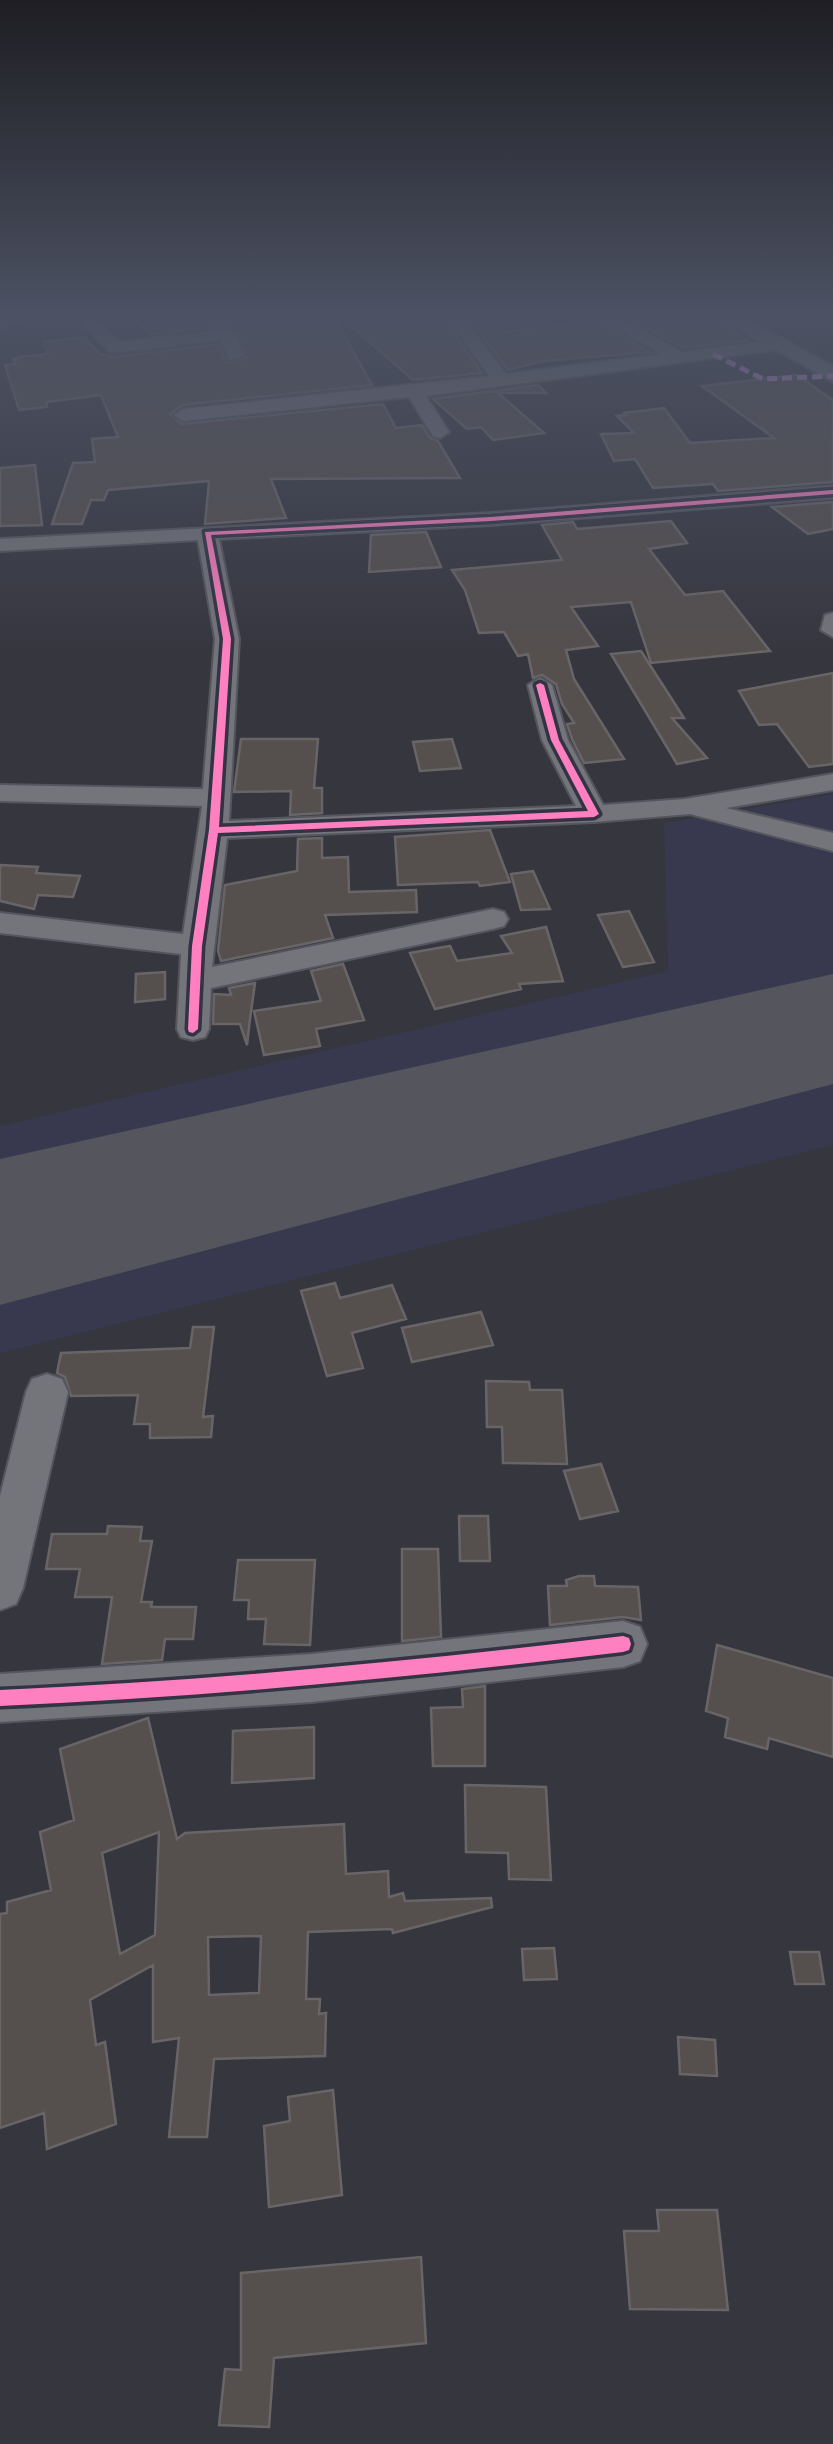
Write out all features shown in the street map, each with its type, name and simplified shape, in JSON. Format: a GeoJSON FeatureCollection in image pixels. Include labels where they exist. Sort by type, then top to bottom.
{"type":"FeatureCollection","features":[{"type":"Feature","properties":{"kind":"street"},"geometry":{"type":"LineString","coordinates":[[0,546],[522,517],[833,492]]}},
{"type":"Feature","properties":{"kind":"street"},"geometry":{"type":"LineString","coordinates":[[193,1030],[197,946],[214,830],[227,639],[207,533]]}},
{"type":"Feature","properties":{"kind":"street"},"geometry":{"type":"LineString","coordinates":[[833,620],[833,630]]}},
{"type":"Feature","properties":{"kind":"street"},"geometry":{"type":"LineString","coordinates":[[540,685],[555,740],[594,814]]}},
{"type":"Feature","properties":{"kind":"street"},"geometry":{"type":"LineString","coordinates":[[214,830],[594,814],[685,806],[833,782]]}},
{"type":"Feature","properties":{"kind":"street"},"geometry":{"type":"LineString","coordinates":[[0,793],[216,798]]}},
{"type":"Feature","properties":{"kind":"street"},"geometry":{"type":"LineString","coordinates":[[685,806],[833,842]]}},
{"type":"Feature","properties":{"kind":"street"},"geometry":{"type":"LineString","coordinates":[[196,981],[493,919]]}},
{"type":"Feature","properties":{"kind":"street"},"geometry":{"type":"LineString","coordinates":[[0,923],[197,946]]}},
{"type":"Feature","properties":{"kind":"street"},"geometry":{"type":"LineString","coordinates":[[0,1588],[47,1392]]}},
{"type":"Feature","properties":{"kind":"street"},"geometry":{"type":"LineString","coordinates":[[0,1698],[148,1693],[448,1666],[624,1644]]}},
{"type":"Feature","properties":{"kind":"shaded area"},"geometry":{"type":"Polygon","coordinates":[[[833,794],[833,1145],[0,1353],[0,1126],[668,971],[664,823],[833,794]]]}},
{"type":"Feature","properties":{"kind":"building"},"geometry":{"type":"Polygon","coordinates":[[[115,429],[424,429],[430,438],[438,441],[460,478],[271,479],[286,518],[205,524],[209,481],[108,490],[104,500],[91,500],[82,524],[52,524],[73,463],[95,462],[92,439],[118,437],[115,429]]]}},
{"type":"Feature","properties":{"kind":"building"},"geometry":{"type":"Polygon","coordinates":[[[483,429],[539,429],[544,433],[493,440],[483,429]]]}},
{"type":"Feature","properties":{"kind":"building"},"geometry":{"type":"Polygon","coordinates":[[[630,429],[680,429],[690,443],[774,438],[762,429],[833,429],[833,482],[718,491],[713,484],[653,488],[635,459],[614,461],[601,434],[634,433],[630,429]]]}},
{"type":"Feature","properties":{"kind":"building"},"geometry":{"type":"Polygon","coordinates":[[[35,465],[42,525],[0,526],[0,468],[35,465]]]}},
{"type":"Feature","properties":{"kind":"building"},"geometry":{"type":"Polygon","coordinates":[[[833,502],[833,529],[808,534],[772,507],[833,502]]]}},
{"type":"Feature","properties":{"kind":"building"},"geometry":{"type":"Polygon","coordinates":[[[671,521],[687,543],[649,549],[685,595],[723,591],[770,651],[651,663],[631,602],[571,607],[598,646],[566,650],[574,679],[624,759],[584,763],[567,724],[574,723],[556,684],[542,675],[533,678],[528,654],[518,656],[504,632],[479,633],[465,590],[452,570],[562,560],[542,525],[573,522],[577,529],[671,521]]]}},
{"type":"Feature","properties":{"kind":"building"},"geometry":{"type":"Polygon","coordinates":[[[426,532],[441,567],[369,572],[371,535],[426,532]]]}},
{"type":"Feature","properties":{"kind":"building"},"geometry":{"type":"Polygon","coordinates":[[[641,651],[684,718],[672,718],[707,758],[677,764],[611,654],[641,651]]]}},
{"type":"Feature","properties":{"kind":"building"},"geometry":{"type":"Polygon","coordinates":[[[833,673],[833,764],[809,767],[777,724],[759,725],[739,691],[833,673]]]}},
{"type":"Feature","properties":{"kind":"building"},"geometry":{"type":"Polygon","coordinates":[[[241,739],[318,739],[314,788],[322,788],[322,813],[290,815],[291,791],[234,792],[241,739]]]}},
{"type":"Feature","properties":{"kind":"building"},"geometry":{"type":"Polygon","coordinates":[[[452,739],[461,768],[420,771],[413,742],[452,739]]]}},
{"type":"Feature","properties":{"kind":"building"},"geometry":{"type":"Polygon","coordinates":[[[490,830],[510,882],[480,886],[478,882],[398,885],[395,837],[490,830]]]}},
{"type":"Feature","properties":{"kind":"building"},"geometry":{"type":"Polygon","coordinates":[[[322,838],[322,858],[348,857],[349,892],[416,890],[417,912],[325,915],[333,938],[221,961],[218,951],[225,885],[297,871],[298,839],[322,838]]]}},
{"type":"Feature","properties":{"kind":"building"},"geometry":{"type":"Polygon","coordinates":[[[0,865],[38,867],[36,873],[80,876],[73,897],[38,895],[34,909],[0,901],[0,865]]]}},
{"type":"Feature","properties":{"kind":"building"},"geometry":{"type":"Polygon","coordinates":[[[533,871],[550,909],[521,910],[511,874],[533,871]]]}},
{"type":"Feature","properties":{"kind":"building"},"geometry":{"type":"Polygon","coordinates":[[[629,911],[654,962],[623,967],[598,915],[629,911]]]}},
{"type":"Feature","properties":{"kind":"building"},"geometry":{"type":"Polygon","coordinates":[[[546,927],[563,981],[519,984],[521,989],[435,1009],[410,953],[450,946],[457,961],[512,953],[501,936],[546,927]]]}},
{"type":"Feature","properties":{"kind":"building"},"geometry":{"type":"Polygon","coordinates":[[[343,964],[364,1020],[316,1029],[320,1046],[264,1055],[254,1011],[321,1001],[311,971],[343,964]]]}},
{"type":"Feature","properties":{"kind":"building"},"geometry":{"type":"Polygon","coordinates":[[[165,972],[165,999],[135,1002],[136,974],[165,972]]]}},
{"type":"Feature","properties":{"kind":"building"},"geometry":{"type":"Polygon","coordinates":[[[255,983],[247,1045],[240,1024],[213,1024],[214,994],[231,995],[229,988],[255,983]]]}},
{"type":"Feature","properties":{"kind":"building"},"geometry":{"type":"Polygon","coordinates":[[[335,1283],[340,1298],[392,1285],[406,1319],[352,1333],[363,1368],[327,1376],[301,1291],[335,1283]]]}},
{"type":"Feature","properties":{"kind":"building"},"geometry":{"type":"Polygon","coordinates":[[[481,1312],[493,1345],[412,1362],[402,1328],[481,1312]]]}},
{"type":"Feature","properties":{"kind":"building"},"geometry":{"type":"Polygon","coordinates":[[[193,1327],[214,1327],[203,1417],[213,1416],[211,1437],[150,1438],[150,1424],[134,1424],[138,1395],[71,1396],[65,1377],[57,1373],[61,1353],[190,1348],[193,1327]]]}},
{"type":"Feature","properties":{"kind":"building"},"geometry":{"type":"Polygon","coordinates":[[[486,1381],[529,1382],[530,1390],[562,1390],[567,1464],[503,1463],[502,1427],[487,1427],[486,1381]]]}},
{"type":"Feature","properties":{"kind":"building"},"geometry":{"type":"Polygon","coordinates":[[[601,1464],[618,1511],[580,1519],[564,1471],[601,1464]]]}},
{"type":"Feature","properties":{"kind":"building"},"geometry":{"type":"Polygon","coordinates":[[[459,1516],[488,1516],[490,1561],[460,1561],[459,1516]]]}},
{"type":"Feature","properties":{"kind":"building"},"geometry":{"type":"Polygon","coordinates":[[[108,1526],[142,1527],[140,1541],[152,1541],[141,1602],[152,1602],[151,1607],[196,1607],[193,1639],[165,1639],[162,1660],[102,1664],[112,1597],[75,1597],[80,1569],[46,1569],[52,1534],[107,1534],[108,1526]]]}},
{"type":"Feature","properties":{"kind":"building"},"geometry":{"type":"Polygon","coordinates":[[[402,1549],[438,1549],[441,1637],[402,1641],[402,1549]]]}},
{"type":"Feature","properties":{"kind":"building"},"geometry":{"type":"Polygon","coordinates":[[[238,1560],[315,1560],[310,1645],[264,1644],[266,1619],[248,1619],[249,1600],[234,1600],[238,1560]]]}},
{"type":"Feature","properties":{"kind":"building"},"geometry":{"type":"Polygon","coordinates":[[[594,1576],[595,1586],[638,1587],[641,1620],[623,1617],[550,1625],[548,1586],[567,1586],[566,1580],[594,1576]]]}},
{"type":"Feature","properties":{"kind":"building"},"geometry":{"type":"Polygon","coordinates":[[[717,1645],[833,1678],[833,1757],[769,1738],[767,1749],[725,1737],[728,1718],[706,1711],[717,1645]]]}},
{"type":"Feature","properties":{"kind":"building"},"geometry":{"type":"Polygon","coordinates":[[[485,1686],[485,1766],[433,1766],[431,1708],[463,1707],[462,1689],[485,1686]]]}},
{"type":"Feature","properties":{"kind":"building"},"geometry":{"type":"Polygon","coordinates":[[[148,1718],[177,1839],[185,1833],[344,1824],[346,1874],[388,1871],[389,1897],[403,1893],[405,1901],[491,1898],[492,1907],[393,1933],[392,1929],[308,1932],[306,1999],[320,1999],[319,2014],[326,2013],[325,2056],[214,2059],[207,2137],[169,2137],[179,2038],[153,2042],[153,1965],[90,2000],[96,2045],[105,2042],[116,2124],[47,2149],[44,2113],[0,2128],[0,1914],[7,1913],[7,1902],[51,1890],[40,1832],[74,1820],[60,1749],[148,1718]],[[159,1832],[102,1853],[120,1954],[155,1935],[159,1832]],[[261,1936],[208,1937],[209,1995],[259,1993],[261,1936]]]}},
{"type":"Feature","properties":{"kind":"building"},"geometry":{"type":"Polygon","coordinates":[[[314,1727],[314,1778],[232,1783],[233,1731],[314,1727]]]}},
{"type":"Feature","properties":{"kind":"building"},"geometry":{"type":"Polygon","coordinates":[[[465,1785],[546,1787],[551,1880],[509,1879],[508,1853],[466,1852],[465,1785]]]}},
{"type":"Feature","properties":{"kind":"building"},"geometry":{"type":"Polygon","coordinates":[[[554,1948],[557,1979],[524,1980],[522,1949],[554,1948]]]}},
{"type":"Feature","properties":{"kind":"building"},"geometry":{"type":"Polygon","coordinates":[[[790,1952],[819,1952],[824,1984],[795,1984],[790,1952]]]}},
{"type":"Feature","properties":{"kind":"building"},"geometry":{"type":"Polygon","coordinates":[[[678,2037],[715,2040],[717,2076],[680,2074],[678,2037]]]}},
{"type":"Feature","properties":{"kind":"building"},"geometry":{"type":"Polygon","coordinates":[[[333,2090],[342,2195],[269,2207],[264,2126],[290,2121],[288,2097],[333,2090]]]}},
{"type":"Feature","properties":{"kind":"building"},"geometry":{"type":"Polygon","coordinates":[[[657,2210],[717,2210],[728,2310],[630,2309],[624,2231],[659,2231],[657,2210]]]}},
{"type":"Feature","properties":{"kind":"building"},"geometry":{"type":"Polygon","coordinates":[[[421,2257],[426,2343],[274,2358],[269,2427],[219,2425],[225,2369],[241,2370],[241,2273],[421,2257]]]}},
{"type":"Feature","properties":{"kind":"runway"},"geometry":{"type":"LineString","coordinates":[[0,1232],[833,1029]]}},
{"type":"Feature","properties":{"kind":"cycle path"},"geometry":{"type":"LineString","coordinates":[[193,1029],[197,946],[214,830],[227,639],[207,533],[491,519],[833,492]]}},
{"type":"Feature","properties":{"kind":"cycle path"},"geometry":{"type":"LineString","coordinates":[[214,830],[594,814],[555,740],[540,685]]}},
{"type":"Feature","properties":{"kind":"cycle path"},"geometry":{"type":"LineString","coordinates":[[0,1698],[312,1678],[623,1644]]}}]}
